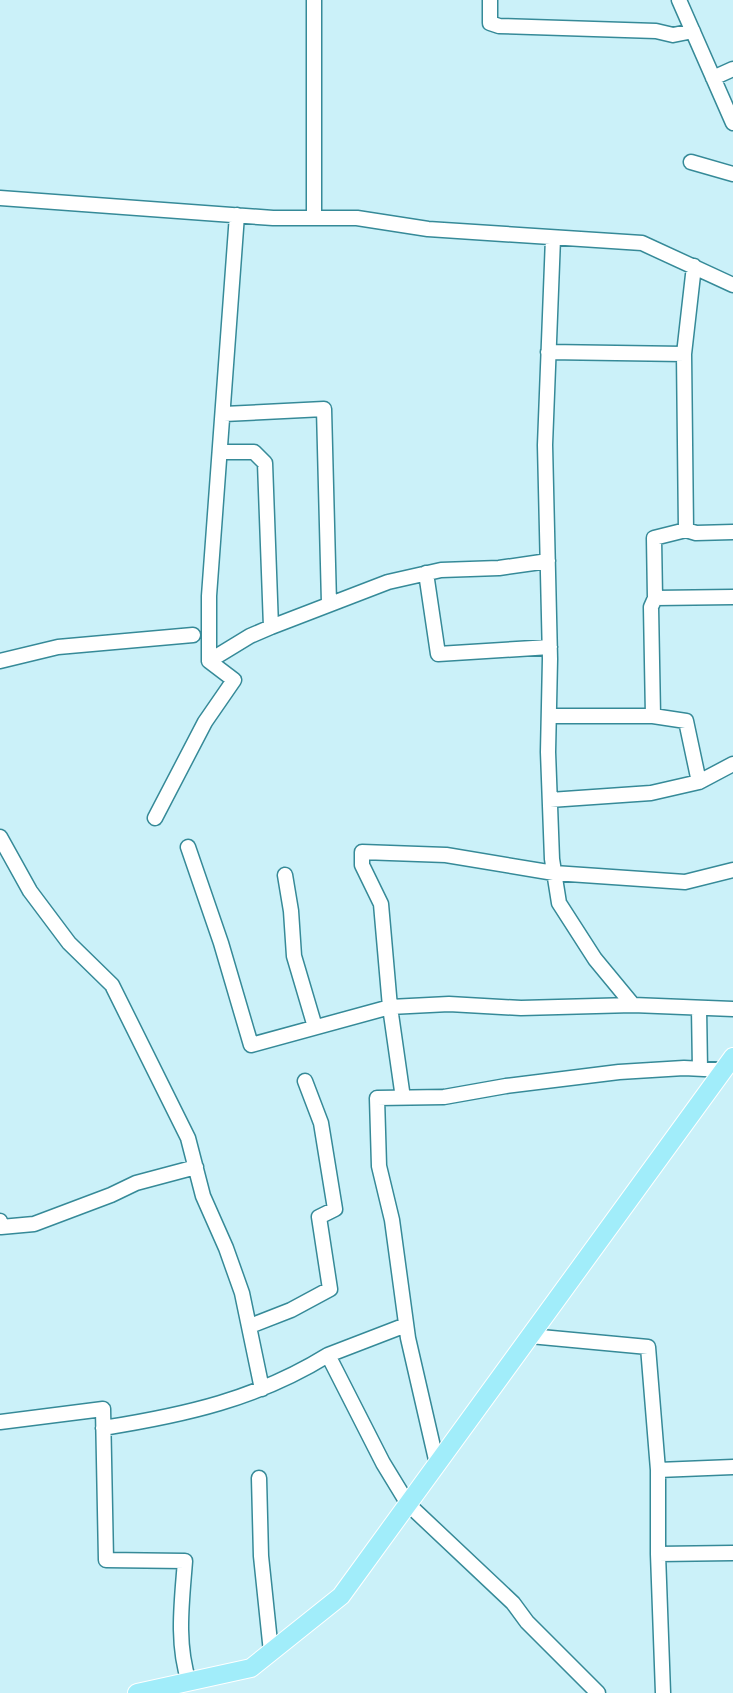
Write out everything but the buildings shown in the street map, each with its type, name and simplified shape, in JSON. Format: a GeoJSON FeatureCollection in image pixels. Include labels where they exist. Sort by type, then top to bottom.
{"type":"FeatureCollection","features":[{"type":"Feature","properties":{"kind":"main road"},"geometry":{"type":"LineString","coordinates":[[137,1693],[180,1686],[251,1668],[341,1596],[728,1063]]}},
{"type":"Feature","properties":{"kind":"street"},"geometry":{"type":"LineString","coordinates":[[314,0],[314,218]]}},
{"type":"Feature","properties":{"kind":"street"},"geometry":{"type":"LineString","coordinates":[[490,0],[490,23],[499,26],[656,31],[673,35],[693,31]]}},
{"type":"Feature","properties":{"kind":"street"},"geometry":{"type":"LineString","coordinates":[[679,0],[733,123]]}},
{"type":"Feature","properties":{"kind":"street"},"geometry":{"type":"LineString","coordinates":[[713,78],[733,69]]}},
{"type":"Feature","properties":{"kind":"street"},"geometry":{"type":"LineString","coordinates":[[691,162],[733,174]]}},
{"type":"Feature","properties":{"kind":"street"},"geometry":{"type":"LineString","coordinates":[[0,198],[273,218],[357,218],[428,229],[642,243],[733,285]]}},
{"type":"Feature","properties":{"kind":"street"},"geometry":{"type":"LineString","coordinates":[[209,661],[209,596],[237,215]]}},
{"type":"Feature","properties":{"kind":"street"},"geometry":{"type":"LineString","coordinates":[[554,238],[545,445],[550,647],[550,800],[554,873],[559,902],[595,959],[633,1005]]}},
{"type":"Feature","properties":{"kind":"street"},"geometry":{"type":"LineString","coordinates":[[686,530],[684,354],[694,266]]}},
{"type":"Feature","properties":{"kind":"street"},"geometry":{"type":"LineString","coordinates":[[548,352],[684,354]]}},
{"type":"Feature","properties":{"kind":"street"},"geometry":{"type":"LineString","coordinates":[[224,414],[324,409],[329,603]]}},
{"type":"Feature","properties":{"kind":"street"},"geometry":{"type":"LineString","coordinates":[[221,452],[254,452],[265,463],[271,627]]}},
{"type":"Feature","properties":{"kind":"street"},"geometry":{"type":"LineString","coordinates":[[653,716],[651,607],[655,598],[654,538],[686,530],[696,533],[733,532]]}},
{"type":"Feature","properties":{"kind":"street"},"geometry":{"type":"LineString","coordinates":[[209,661],[250,636],[388,582],[441,570],[499,568],[548,561]]}},
{"type":"Feature","properties":{"kind":"street"},"geometry":{"type":"LineString","coordinates":[[426,573],[438,654],[550,647]]}},
{"type":"Feature","properties":{"kind":"street"},"geometry":{"type":"LineString","coordinates":[[655,598],[733,597]]}},
{"type":"Feature","properties":{"kind":"street"},"geometry":{"type":"LineString","coordinates":[[0,661],[58,647],[193,635]]}},
{"type":"Feature","properties":{"kind":"street"},"geometry":{"type":"LineString","coordinates":[[155,818],[205,722],[234,680],[209,661]]}},
{"type":"Feature","properties":{"kind":"street"},"geometry":{"type":"LineString","coordinates":[[549,716],[653,716],[686,721],[699,782]]}},
{"type":"Feature","properties":{"kind":"street"},"geometry":{"type":"LineString","coordinates":[[550,800],[651,793],[699,782],[733,764]]}},
{"type":"Feature","properties":{"kind":"street"},"geometry":{"type":"LineString","coordinates":[[0,837],[30,891],[69,943],[111,985],[188,1138],[203,1196],[242,1293],[262,1389]]}},
{"type":"Feature","properties":{"kind":"street"},"geometry":{"type":"LineString","coordinates":[[188,847],[205,903],[221,943],[251,1045],[390,1007],[449,1004],[521,1008],[633,1005],[733,1009]]}},
{"type":"Feature","properties":{"kind":"street"},"geometry":{"type":"LineString","coordinates":[[403,1098],[390,1007],[381,904],[362,865],[362,852],[446,855],[554,873],[685,882],[733,870]]}},
{"type":"Feature","properties":{"kind":"street"},"geometry":{"type":"LineString","coordinates":[[285,875],[294,956],[315,1027]]}},
{"type":"Feature","properties":{"kind":"street"},"geometry":{"type":"LineString","coordinates":[[699,1008],[700,1069]]}},
{"type":"Feature","properties":{"kind":"street"},"geometry":{"type":"LineString","coordinates":[[437,1464],[406,1325],[392,1220],[379,1166],[377,1098],[444,1097],[506,1086],[619,1072],[700,1069],[728,1063]]}},
{"type":"Feature","properties":{"kind":"street"},"geometry":{"type":"LineString","coordinates":[[250,1326],[291,1310],[330,1289],[318,1217],[335,1209],[321,1123],[305,1081]]}},
{"type":"Feature","properties":{"kind":"street"},"geometry":{"type":"LineString","coordinates":[[0,1221],[1,1227],[34,1224],[136,1183],[196,1167]]}},
{"type":"Feature","properties":{"kind":"street"},"geometry":{"type":"LineString","coordinates":[[103,1428],[192,1412],[244,1397],[296,1375],[328,1355],[406,1325]]}},
{"type":"Feature","properties":{"kind":"street"},"geometry":{"type":"LineString","coordinates":[[530,1336],[648,1347],[658,1470],[663,1693]]}},
{"type":"Feature","properties":{"kind":"street"},"geometry":{"type":"LineString","coordinates":[[328,1355],[383,1463],[408,1504],[513,1603],[527,1622],[598,1693]]}},
{"type":"Feature","properties":{"kind":"street"},"geometry":{"type":"LineString","coordinates":[[0,1422],[103,1409],[106,1560],[185,1561],[180,1686]]}},
{"type":"Feature","properties":{"kind":"street"},"geometry":{"type":"LineString","coordinates":[[658,1470],[733,1467]]}},
{"type":"Feature","properties":{"kind":"street"},"geometry":{"type":"LineString","coordinates":[[259,1478],[261,1545],[271,1652]]}},
{"type":"Feature","properties":{"kind":"street"},"geometry":{"type":"LineString","coordinates":[[658,1554],[733,1553]]}}]}
